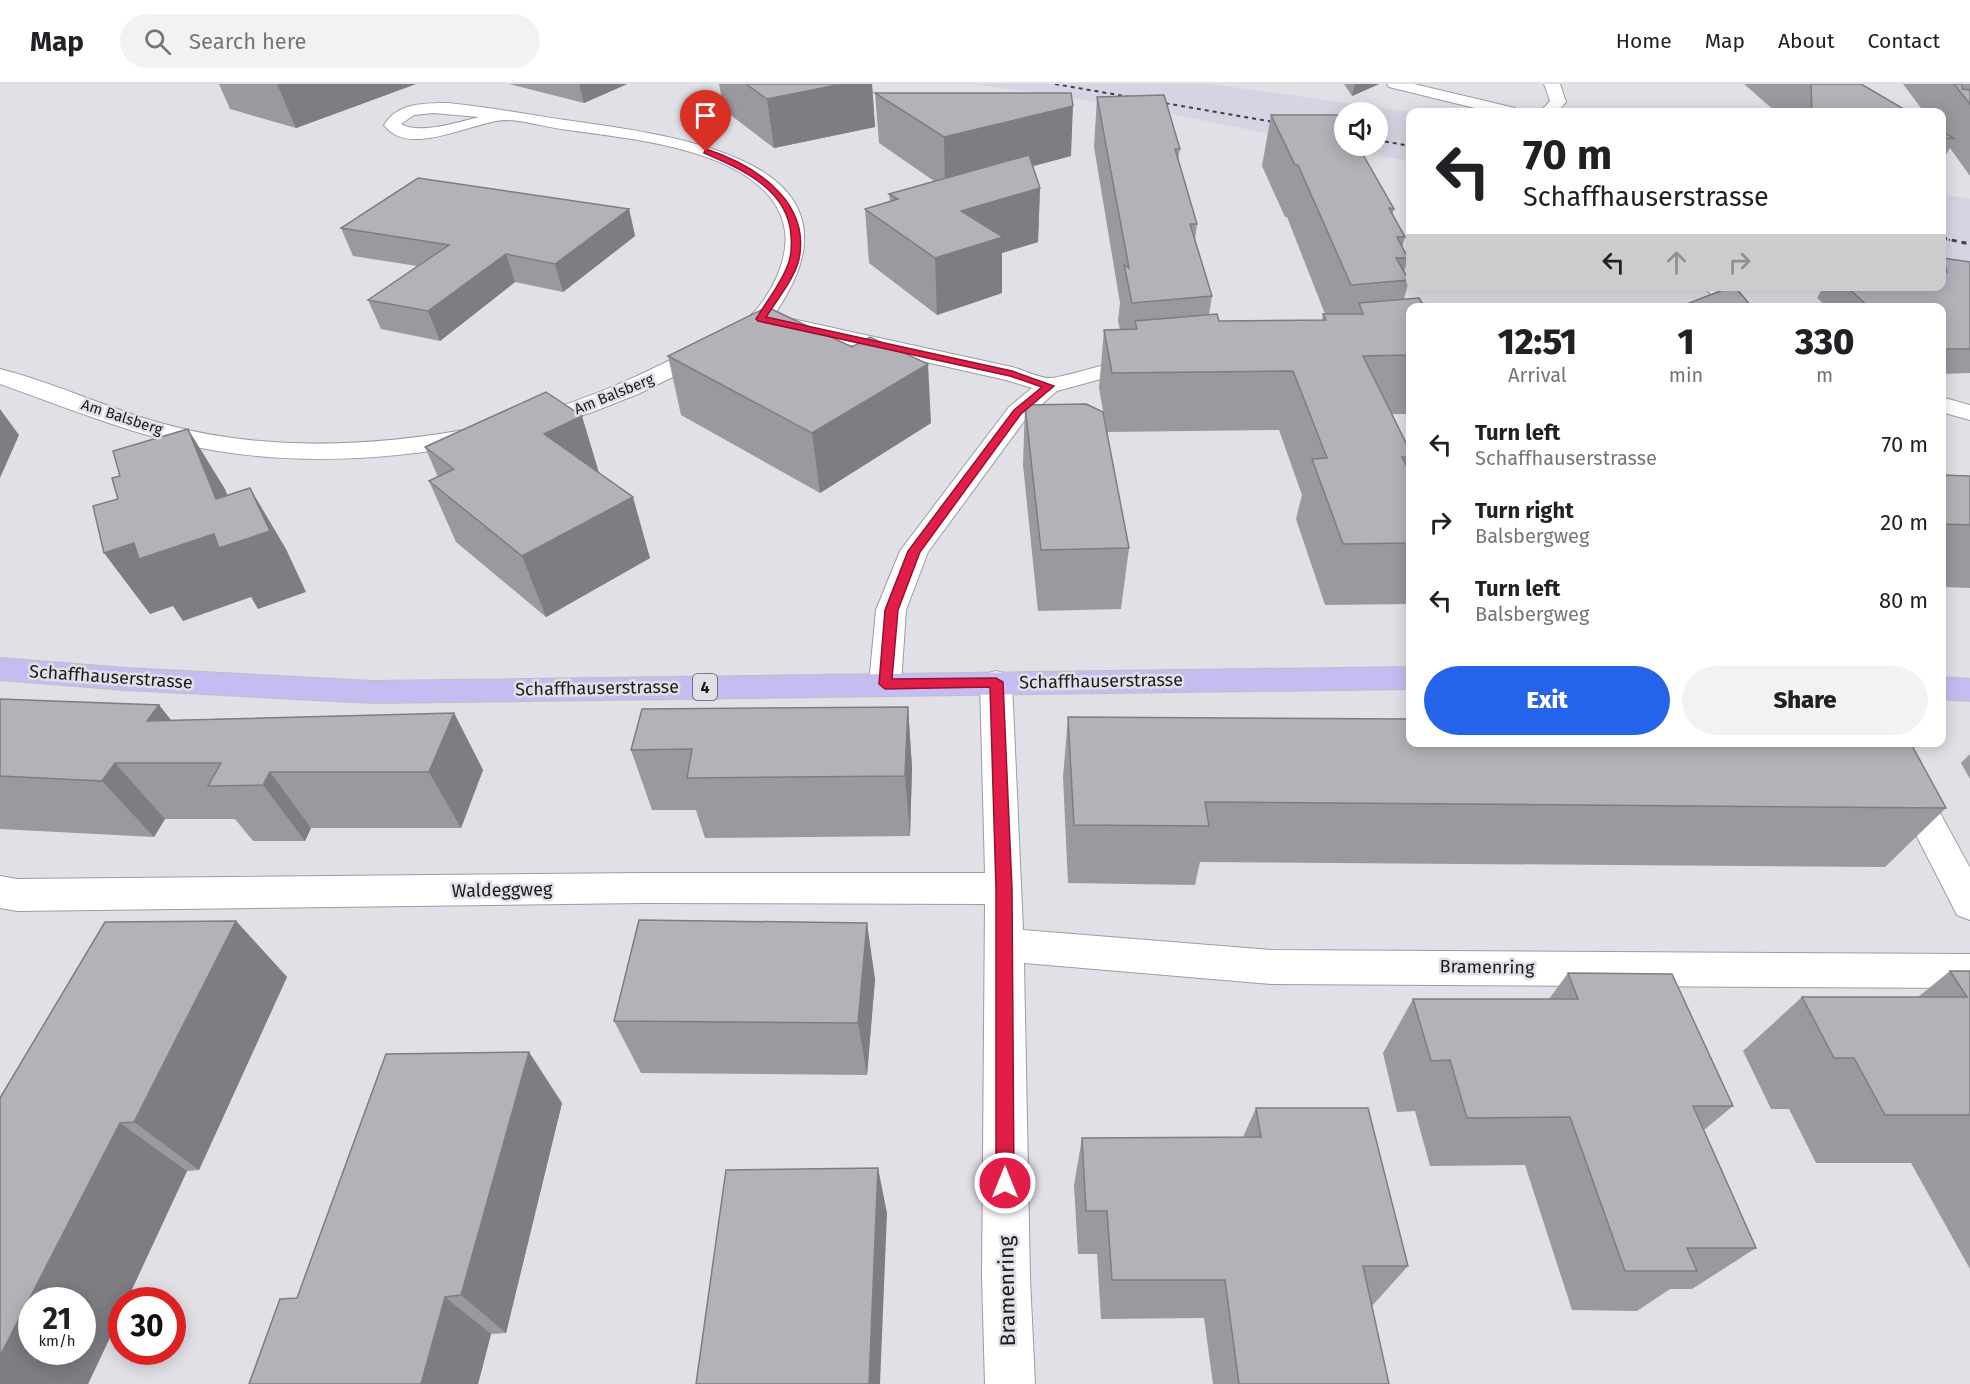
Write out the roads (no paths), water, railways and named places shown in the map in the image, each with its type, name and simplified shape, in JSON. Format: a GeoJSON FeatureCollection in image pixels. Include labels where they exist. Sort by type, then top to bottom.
{"type":"FeatureCollection","features":[{"type":"Feature","properties":{"kind":"main road","name":"Schaffhauserstrasse"},"geometry":{"type":"LineString","coordinates":[[0,669],[126,680],[374,692],[1406,678]]}},
{"type":"Feature","properties":{"kind":"main road"},"geometry":{"type":"LineString","coordinates":[[1946,688],[1970,690]]}},
{"type":"Feature","properties":{"kind":"street"},"geometry":{"type":"LineString","coordinates":[[1395,84],[1493,108]]}},
{"type":"Feature","properties":{"kind":"street"},"geometry":{"type":"LineString","coordinates":[[1552,84],[1558,102],[1552,108]]}},
{"type":"Feature","properties":{"kind":"street","name":"Am Balsberg"},"geometry":{"type":"LineString","coordinates":[[0,376],[161,431],[203,441],[257,448],[342,451],[395,448],[446,442],[500,431],[596,403],[640,385],[690,360],[761,319],[791,268],[797,238],[794,222],[784,202],[774,189],[720,156],[669,141],[502,116],[448,108],[426,108],[405,113],[393,121],[392,125],[401,132],[422,133],[502,116]]}},
{"type":"Feature","properties":{"kind":"street"},"geometry":{"type":"LineString","coordinates":[[1719,291],[1732,303]]}},
{"type":"Feature","properties":{"kind":"street"},"geometry":{"type":"LineString","coordinates":[[761,319],[1012,374],[1049,386]]}},
{"type":"Feature","properties":{"kind":"street"},"geometry":{"type":"LineString","coordinates":[[885,684],[891,610],[914,551],[1018,412],[1049,386],[1100,372],[1171,366]]}},
{"type":"Feature","properties":{"kind":"street"},"geometry":{"type":"LineString","coordinates":[[1946,406],[1970,414]]}},
{"type":"Feature","properties":{"kind":"street","name":"Bramenring"},"geometry":{"type":"LineString","coordinates":[[996,682],[1004,889],[1006,1278],[1010,1384]]}},
{"type":"Feature","properties":{"kind":"street"},"geometry":{"type":"LineString","coordinates":[[1927,821],[1970,904]]}},
{"type":"Feature","properties":{"kind":"street","name":"Waldeggweg"},"geometry":{"type":"LineString","coordinates":[[0,892],[17,895],[631,888],[1004,889]]}},
{"type":"Feature","properties":{"kind":"street","name":"Bramenring"},"geometry":{"type":"LineString","coordinates":[[1004,945],[1271,967],[1970,971]]}},
{"type":"Feature","properties":{"kind":"railway"},"geometry":{"type":"LineString","coordinates":[[1055,84],[1285,124]]}},
{"type":"Feature","properties":{"kind":"railway"},"geometry":{"type":"LineString","coordinates":[[1388,142],[1406,145]]}},
{"type":"Feature","properties":{"kind":"railway"},"geometry":{"type":"LineString","coordinates":[[1946,239],[1950,240]]}},
{"type":"Feature","properties":{"kind":"railway"},"geometry":{"type":"LineString","coordinates":[[1946,239],[1970,244]]}}]}
